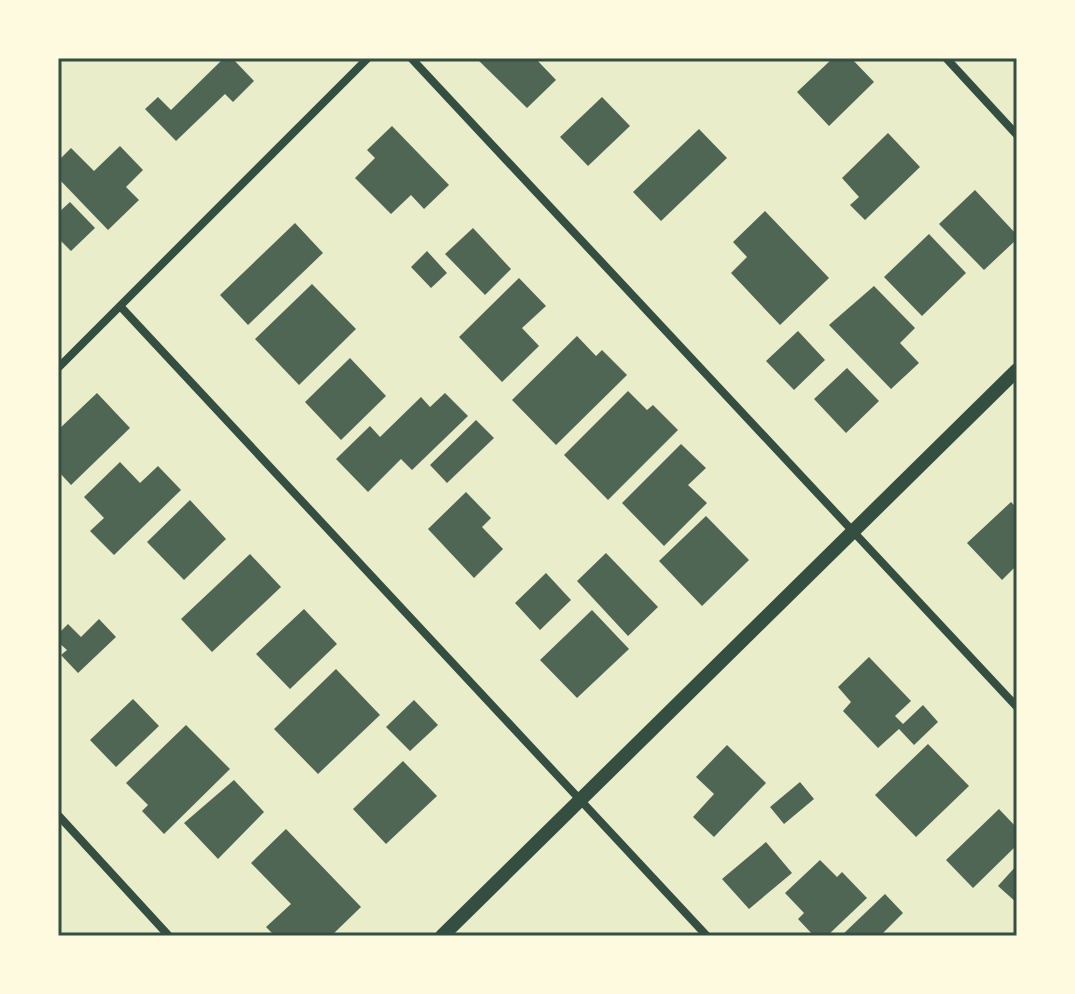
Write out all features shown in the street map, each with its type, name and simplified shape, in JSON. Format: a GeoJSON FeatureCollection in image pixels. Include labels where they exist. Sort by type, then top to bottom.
{"type":"FeatureCollection","features":[{"type":"Feature","properties":{"kind":"street"},"geometry":{"type":"LineString","coordinates":[[58,368],[368,58]]}},
{"type":"Feature","properties":{"kind":"street"},"geometry":{"type":"LineString","coordinates":[[411,58],[1017,707]]}},
{"type":"Feature","properties":{"kind":"street"},"geometry":{"type":"LineString","coordinates":[[946,58],[1017,135]]}},
{"type":"Feature","properties":{"kind":"street"},"geometry":{"type":"LineString","coordinates":[[120,306],[707,936]]}},
{"type":"Feature","properties":{"kind":"street"},"geometry":{"type":"LineString","coordinates":[[442,936],[1017,370]]}},
{"type":"Feature","properties":{"kind":"street"},"geometry":{"type":"LineString","coordinates":[[58,815],[169,936]]}},
{"type":"Feature","properties":{"kind":"building"},"geometry":{"type":"Polygon","coordinates":[[[224,58],[232,58],[254,81],[233,102],[225,94],[176,141],[145,109],[158,97],[171,110],[224,58]]]}},
{"type":"Feature","properties":{"kind":"building"},"geometry":{"type":"Polygon","coordinates":[[[476,58],[535,58],[556,80],[527,108],[476,58]]]}},
{"type":"Feature","properties":{"kind":"building"},"geometry":{"type":"Polygon","coordinates":[[[833,58],[851,58],[874,82],[829,126],[797,92],[833,58]]]}},
{"type":"Feature","properties":{"kind":"building"},"geometry":{"type":"Polygon","coordinates":[[[602,97],[630,126],[588,166],[560,137],[602,97]]]}},
{"type":"Feature","properties":{"kind":"building"},"geometry":{"type":"Polygon","coordinates":[[[392,126],[449,185],[424,209],[411,195],[391,214],[355,178],[375,158],[367,150],[392,126]]]}},
{"type":"Feature","properties":{"kind":"building"},"geometry":{"type":"Polygon","coordinates":[[[699,129],[727,158],[661,221],[633,192],[699,129]]]}},
{"type":"Feature","properties":{"kind":"building"},"geometry":{"type":"Polygon","coordinates":[[[888,133],[920,167],[865,220],[850,205],[859,197],[842,178],[888,133]]]}},
{"type":"Feature","properties":{"kind":"building"},"geometry":{"type":"Polygon","coordinates":[[[120,146],[143,170],[126,187],[139,200],[108,230],[58,178],[58,161],[71,148],[94,171],[120,146]]]}},
{"type":"Feature","properties":{"kind":"building"},"geometry":{"type":"Polygon","coordinates":[[[975,190],[1017,235],[1017,239],[984,270],[939,224],[975,190]]]}},
{"type":"Feature","properties":{"kind":"building"},"geometry":{"type":"Polygon","coordinates":[[[70,202],[95,228],[71,251],[58,238],[58,213],[70,202]]]}},
{"type":"Feature","properties":{"kind":"building"},"geometry":{"type":"Polygon","coordinates":[[[765,211],[829,278],[780,325],[731,273],[747,257],[733,242],[765,211]]]}},
{"type":"Feature","properties":{"kind":"building"},"geometry":{"type":"Polygon","coordinates":[[[295,223],[323,253],[248,325],[220,295],[295,223]]]}},
{"type":"Feature","properties":{"kind":"building"},"geometry":{"type":"Polygon","coordinates":[[[473,228],[511,269],[485,295],[445,254],[473,228]]]}},
{"type":"Feature","properties":{"kind":"building"},"geometry":{"type":"Polygon","coordinates":[[[929,234],[966,273],[922,316],[884,277],[929,234]]]}},
{"type":"Feature","properties":{"kind":"building"},"geometry":{"type":"Polygon","coordinates":[[[427,251],[447,273],[431,288],[411,267],[427,251]]]}},
{"type":"Feature","properties":{"kind":"building"},"geometry":{"type":"Polygon","coordinates":[[[519,278],[546,306],[522,328],[539,346],[502,382],[459,337],[519,278]]]}},
{"type":"Feature","properties":{"kind":"building"},"geometry":{"type":"Polygon","coordinates":[[[312,284],[356,329],[299,385],[255,339],[312,284]]]}},
{"type":"Feature","properties":{"kind":"building"},"geometry":{"type":"Polygon","coordinates":[[[874,286],[915,328],[900,343],[919,363],[891,389],[829,325],[874,286]]]}},
{"type":"Feature","properties":{"kind":"building"},"geometry":{"type":"Polygon","coordinates":[[[798,331],[825,360],[794,390],[766,361],[798,331]]]}},
{"type":"Feature","properties":{"kind":"building"},"geometry":{"type":"Polygon","coordinates":[[[577,336],[596,356],[602,350],[627,375],[556,445],[512,400],[577,336]]]}},
{"type":"Feature","properties":{"kind":"building"},"geometry":{"type":"Polygon","coordinates":[[[350,358],[386,396],[341,440],[305,402],[350,358]]]}},
{"type":"Feature","properties":{"kind":"building"},"geometry":{"type":"Polygon","coordinates":[[[847,368],[879,401],[846,433],[814,399],[847,368]]]}},
{"type":"Feature","properties":{"kind":"building"},"geometry":{"type":"Polygon","coordinates":[[[628,391],[647,410],[653,405],[678,430],[608,500],[564,455],[628,391]]]}},
{"type":"Feature","properties":{"kind":"building"},"geometry":{"type":"Polygon","coordinates":[[[97,393],[130,428],[71,485],[58,471],[58,430],[97,393]]]}},
{"type":"Feature","properties":{"kind":"building"},"geometry":{"type":"Polygon","coordinates":[[[445,393],[468,416],[412,470],[401,459],[368,492],[336,459],[370,426],[380,437],[421,397],[430,407],[445,393]]]}},
{"type":"Feature","properties":{"kind":"building"},"geometry":{"type":"Polygon","coordinates":[[[476,420],[494,438],[447,483],[430,465],[476,420]]]}},
{"type":"Feature","properties":{"kind":"building"},"geometry":{"type":"Polygon","coordinates":[[[681,444],[706,468],[688,485],[707,503],[664,546],[622,503],[681,444]]]}},
{"type":"Feature","properties":{"kind":"building"},"geometry":{"type":"Polygon","coordinates":[[[120,462],[140,483],[158,466],[181,490],[114,555],[90,531],[104,518],[84,497],[120,462]]]}},
{"type":"Feature","properties":{"kind":"building"},"geometry":{"type":"Polygon","coordinates":[[[466,492],[491,518],[482,527],[503,549],[474,578],[428,529],[466,492]]]}},
{"type":"Feature","properties":{"kind":"building"},"geometry":{"type":"Polygon","coordinates":[[[190,500],[226,539],[184,580],[147,542],[190,500]]]}},
{"type":"Feature","properties":{"kind":"building"},"geometry":{"type":"Polygon","coordinates":[[[1011,502],[1017,508],[1017,565],[1002,580],[967,543],[1011,502]]]}},
{"type":"Feature","properties":{"kind":"building"},"geometry":{"type":"Polygon","coordinates":[[[706,516],[749,560],[702,606],[659,561],[706,516]]]}},
{"type":"Feature","properties":{"kind":"building"},"geometry":{"type":"Polygon","coordinates":[[[606,553],[658,607],[628,636],[577,581],[606,553]]]}},
{"type":"Feature","properties":{"kind":"building"},"geometry":{"type":"Polygon","coordinates":[[[250,554],[281,587],[212,652],[181,619],[250,554]]]}},
{"type":"Feature","properties":{"kind":"building"},"geometry":{"type":"Polygon","coordinates":[[[546,573],[571,600],[540,630],[515,603],[546,573]]]}},
{"type":"Feature","properties":{"kind":"building"},"geometry":{"type":"Polygon","coordinates":[[[304,609],[337,644],[290,689],[256,654],[304,609]]]}},
{"type":"Feature","properties":{"kind":"building"},"geometry":{"type":"Polygon","coordinates":[[[592,610],[629,649],[577,698],[540,660],[592,610]]]}},
{"type":"Feature","properties":{"kind":"building"},"geometry":{"type":"Polygon","coordinates":[[[99,619],[116,637],[78,673],[61,655],[67,650],[58,642],[58,634],[68,624],[81,637],[99,619]]]}},
{"type":"Feature","properties":{"kind":"building"},"geometry":{"type":"Polygon","coordinates":[[[869,657],[911,701],[895,716],[903,724],[923,705],[938,722],[914,745],[899,729],[878,748],[843,711],[851,702],[838,687],[869,657]]]}},
{"type":"Feature","properties":{"kind":"building"},"geometry":{"type":"Polygon","coordinates":[[[336,669],[380,715],[318,774],[274,729],[336,669]]]}},
{"type":"Feature","properties":{"kind":"building"},"geometry":{"type":"Polygon","coordinates":[[[133,699],[159,726],[116,767],[90,740],[133,699]]]}},
{"type":"Feature","properties":{"kind":"building"},"geometry":{"type":"Polygon","coordinates":[[[414,700],[438,725],[410,751],[386,727],[414,700]]]}},
{"type":"Feature","properties":{"kind":"building"},"geometry":{"type":"Polygon","coordinates":[[[186,725],[230,769],[164,834],[142,811],[148,805],[126,783],[186,725]]]}},
{"type":"Feature","properties":{"kind":"building"},"geometry":{"type":"Polygon","coordinates":[[[928,744],[969,786],[916,837],[875,795],[928,744]]]}},
{"type":"Feature","properties":{"kind":"building"},"geometry":{"type":"Polygon","coordinates":[[[727,745],[766,783],[714,837],[693,817],[714,794],[696,777],[727,745]]]}},
{"type":"Feature","properties":{"kind":"building"},"geometry":{"type":"Polygon","coordinates":[[[403,761],[437,796],[386,844],[353,809],[403,761]]]}},
{"type":"Feature","properties":{"kind":"building"},"geometry":{"type":"Polygon","coordinates":[[[234,780],[264,812],[218,859],[184,823],[234,780]]]}},
{"type":"Feature","properties":{"kind":"building"},"geometry":{"type":"Polygon","coordinates":[[[800,782],[814,799],[784,824],[770,807],[800,782]]]}},
{"type":"Feature","properties":{"kind":"building"},"geometry":{"type":"Polygon","coordinates":[[[999,809],[1017,828],[1017,845],[973,888],[946,860],[999,809]]]}},
{"type":"Feature","properties":{"kind":"building"},"geometry":{"type":"Polygon","coordinates":[[[286,829],[361,907],[331,936],[275,936],[266,927],[291,904],[251,863],[286,829]]]}},
{"type":"Feature","properties":{"kind":"building"},"geometry":{"type":"Polygon","coordinates":[[[766,842],[792,873],[749,909],[722,879],[766,842]]]}},
{"type":"Feature","properties":{"kind":"building"},"geometry":{"type":"Polygon","coordinates":[[[820,860],[837,877],[842,872],[867,898],[827,936],[814,936],[798,919],[804,913],[785,893],[820,860]]]}},
{"type":"Feature","properties":{"kind":"building"},"geometry":{"type":"Polygon","coordinates":[[[1017,865],[1017,903],[998,886],[1017,865]]]}},
{"type":"Feature","properties":{"kind":"building"},"geometry":{"type":"Polygon","coordinates":[[[885,894],[903,913],[880,936],[841,936],[885,894]]]}}]}
